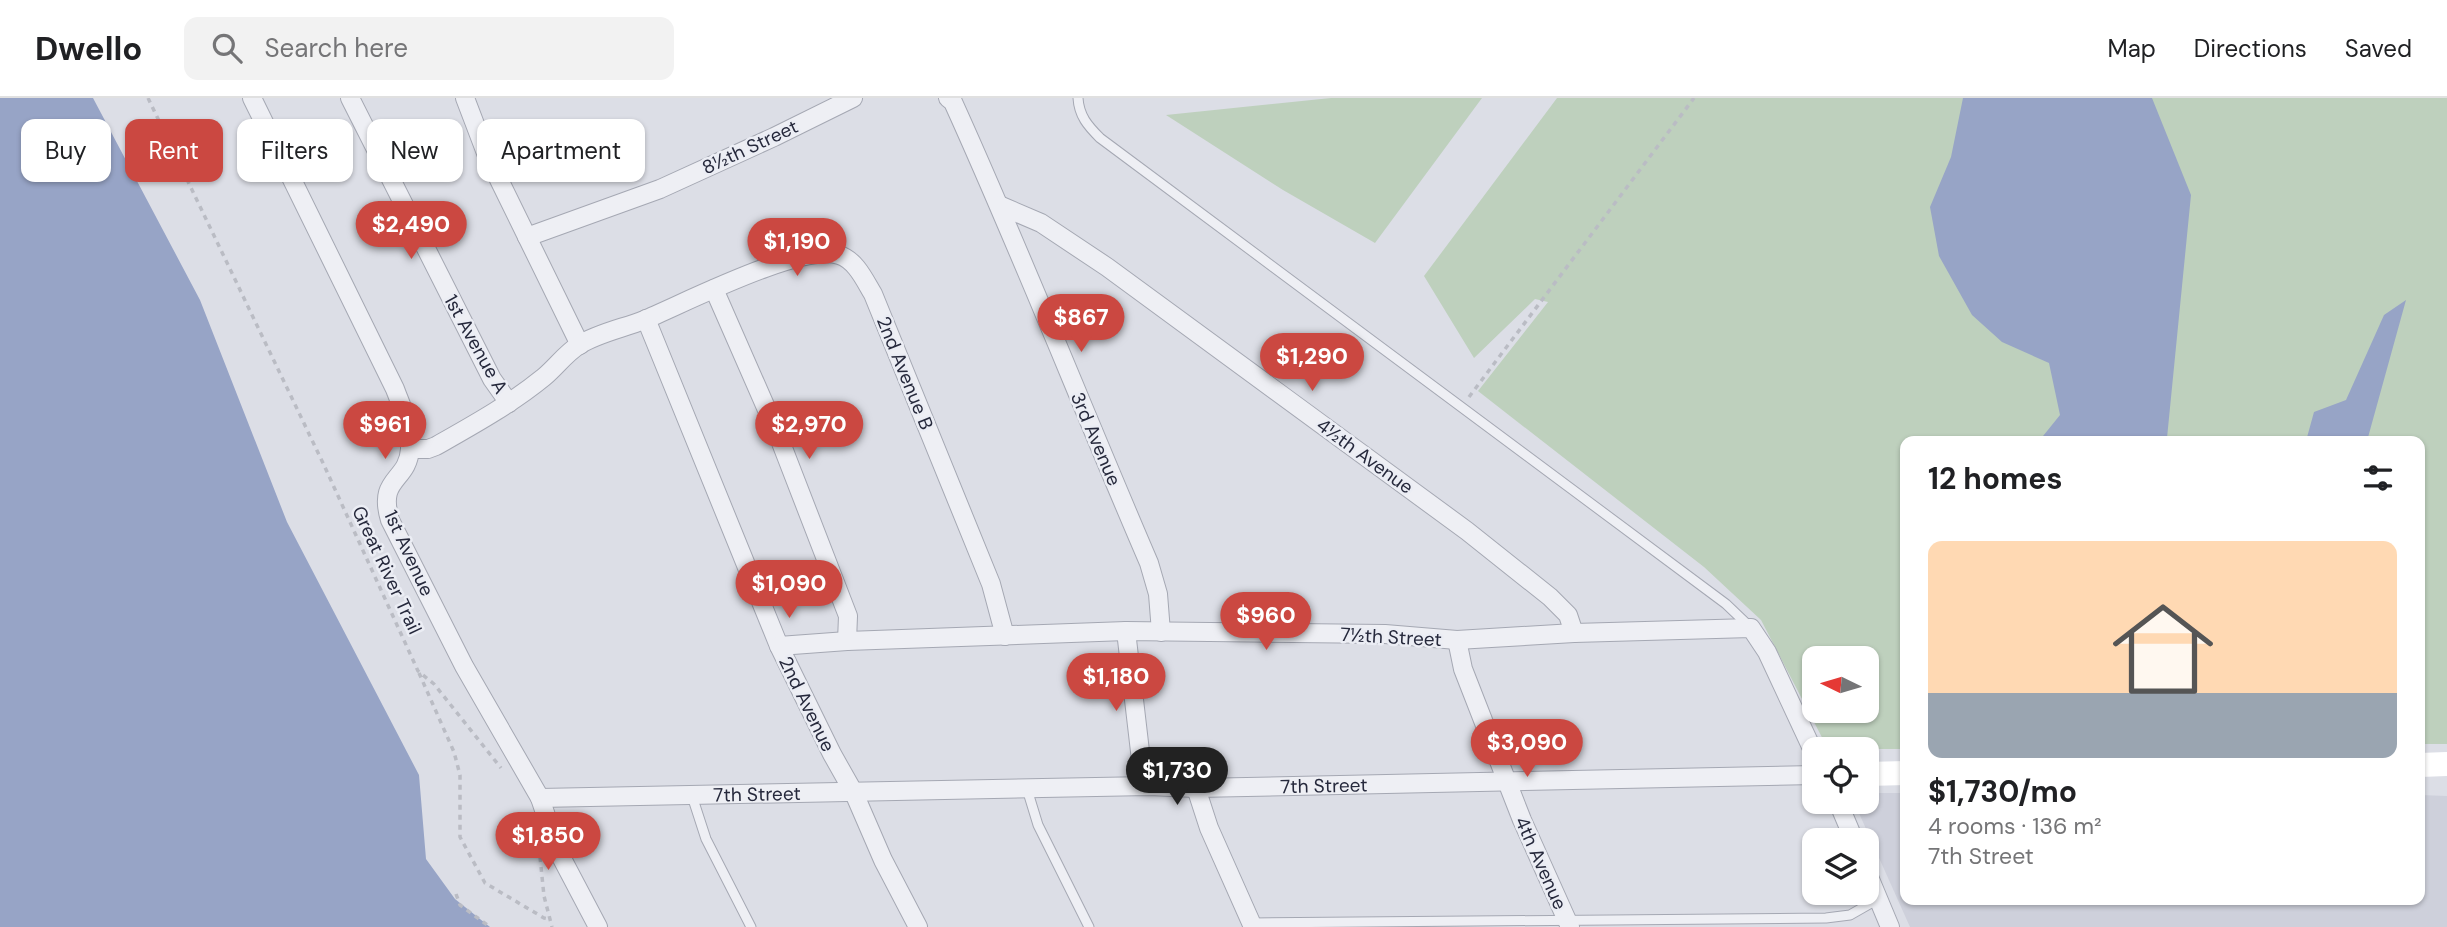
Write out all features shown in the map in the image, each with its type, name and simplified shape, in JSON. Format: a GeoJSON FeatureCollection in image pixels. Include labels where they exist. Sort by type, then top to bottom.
{"type":"FeatureCollection","features":[{"type":"Feature","properties":{"kind":"street"},"geometry":{"type":"LineString","coordinates":[[252,98],[395,389],[409,428],[410,449]]}},
{"type":"Feature","properties":{"kind":"street","name":"1st Avenue A"},"geometry":{"type":"LineString","coordinates":[[349,98],[492,379],[509,402]]}},
{"type":"Feature","properties":{"kind":"street"},"geometry":{"type":"LineString","coordinates":[[465,98],[486,153],[580,345]]}},
{"type":"Feature","properties":{"kind":"street","name":"8½th Street"},"geometry":{"type":"LineString","coordinates":[[527,237],[660,188],[853,98]]}},
{"type":"Feature","properties":{"kind":"street","name":"3rd Avenue"},"geometry":{"type":"LineString","coordinates":[[948,98],[953,102],[999,205],[1149,563],[1158,594],[1161,632]]}},
{"type":"Feature","properties":{"kind":"street","name":"4½th Avenue"},"geometry":{"type":"LineString","coordinates":[[999,205],[1041,223],[1107,267],[1467,531],[1550,597],[1568,615],[1574,633]]}},
{"type":"Feature","properties":{"kind":"street","name":"2nd Avenue B"},"geometry":{"type":"LineString","coordinates":[[410,449],[436,446],[509,402],[544,377],[580,345],[752,273],[805,255],[837,254],[855,267],[873,295],[991,584],[1005,636]]}},
{"type":"Feature","properties":{"kind":"street"},"geometry":{"type":"LineString","coordinates":[[714,289],[778,435],[848,616],[847,641]]}},
{"type":"Feature","properties":{"kind":"street","name":"2nd Avenue"},"geometry":{"type":"LineString","coordinates":[[646,319],[779,646],[918,927]]}},
{"type":"Feature","properties":{"kind":"street","name":"1st Avenue"},"geometry":{"type":"LineString","coordinates":[[410,449],[407,464],[390,484],[386,495],[390,520],[464,666],[540,799],[558,851],[597,927]]}},
{"type":"Feature","properties":{"kind":"street"},"geometry":{"type":"LineString","coordinates":[[1751,628],[1767,652],[1807,737]]}},
{"type":"Feature","properties":{"kind":"street","name":"7½th Street"},"geometry":{"type":"LineString","coordinates":[[779,646],[1126,631],[1385,634],[1457,640],[1574,633],[1751,628]]}},
{"type":"Feature","properties":{"kind":"street"},"geometry":{"type":"LineString","coordinates":[[1126,631],[1141,760],[1149,786]]}},
{"type":"Feature","properties":{"kind":"street","name":"4th Avenue"},"geometry":{"type":"LineString","coordinates":[[1457,640],[1463,669],[1568,924]]}},
{"type":"Feature","properties":{"kind":"street"},"geometry":{"type":"LineString","coordinates":[[2425,765],[2447,764]]}},
{"type":"Feature","properties":{"kind":"street"},"geometry":{"type":"LineString","coordinates":[[1879,774],[1900,773]]}},
{"type":"Feature","properties":{"kind":"street","name":"7th Street"},"geometry":{"type":"LineString","coordinates":[[540,799],[1802,775]]}},
{"type":"Feature","properties":{"kind":"street"},"geometry":{"type":"LineString","coordinates":[[1196,788],[1209,828],[1252,925]]}},
{"type":"Feature","properties":{"kind":"street"},"geometry":{"type":"LineString","coordinates":[[1879,901],[1890,927]]}},
{"type":"Feature","properties":{"kind":"lane"},"geometry":{"type":"LineString","coordinates":[[1078,98],[1084,120],[1100,138],[1726,604],[1751,628]]}},
{"type":"Feature","properties":{"kind":"lane"},"geometry":{"type":"LineString","coordinates":[[1027,789],[1038,825],[1088,927]]}},
{"type":"Feature","properties":{"kind":"lane"},"geometry":{"type":"LineString","coordinates":[[692,796],[705,839],[751,927]]}},
{"type":"Feature","properties":{"kind":"lane"},"geometry":{"type":"LineString","coordinates":[[1252,925],[1734,923],[1850,915],[1868,905]]}},
{"type":"Feature","properties":{"kind":"path","name":"Great River Trail"},"geometry":{"type":"LineString","coordinates":[[148,98],[323,463],[418,671],[434,684],[504,772]]}},
{"type":"Feature","properties":{"kind":"path"},"geometry":{"type":"LineString","coordinates":[[1462,407],[1694,98]]}},
{"type":"Feature","properties":{"kind":"path"},"geometry":{"type":"LineString","coordinates":[[418,671],[454,752],[460,775],[460,837],[485,883],[549,919]]}},
{"type":"Feature","properties":{"kind":"path"},"geometry":{"type":"LineString","coordinates":[[538,846],[544,896],[552,927]]}},
{"type":"Feature","properties":{"kind":"path"},"geometry":{"type":"LineString","coordinates":[[456,894],[460,905],[490,927]]}},
{"type":"Feature","properties":{"kind":"shaded area"},"geometry":{"type":"Polygon","coordinates":[[[1879,793],[1900,793],[1900,905],[1879,858],[1879,828],[1866,828],[1859,814],[1879,814],[1879,793]]]}},
{"type":"Feature","properties":{"kind":"shaded area"},"geometry":{"type":"Polygon","coordinates":[[[2425,795],[2447,796],[2447,927],[1910,927],[1900,905],[2425,905],[2425,795]]]}},
{"type":"Feature","properties":{"kind":"green space"},"geometry":{"type":"Polygon","coordinates":[[[1331,98],[1482,98],[1375,243],[1283,190],[1166,115],[1331,98]]]}},
{"type":"Feature","properties":{"kind":"green space"},"geometry":{"type":"Polygon","coordinates":[[[1557,98],[2447,98],[2447,744],[2425,744],[2425,436],[1900,436],[1900,749],[1879,749],[1879,737],[1822,737],[1814,723],[1880,723],[1880,646],[1802,646],[1802,699],[1761,620],[1704,567],[1478,391],[1548,302],[1535,299],[1474,358],[1424,276],[1557,98]]]}},
{"type":"Feature","properties":{"kind":"water"},"geometry":{"type":"Polygon","coordinates":[[[0,98],[93,98],[104,119],[21,119],[21,182],[111,182],[111,132],[125,158],[125,182],[137,182],[200,300],[287,522],[419,775],[426,859],[455,899],[490,927],[0,927],[0,98]]]}},
{"type":"Feature","properties":{"kind":"water"},"geometry":{"type":"Polygon","coordinates":[[[1963,98],[2152,98],[2191,195],[2167,436],[2043,436],[2060,415],[2049,363],[2002,342],[1972,315],[1939,256],[1930,207],[1951,157],[1963,98]]]}},
{"type":"Feature","properties":{"kind":"water"},"geometry":{"type":"Polygon","coordinates":[[[2406,300],[2368,436],[2307,436],[2314,412],[2346,400],[2384,315],[2406,300]]]}}]}
